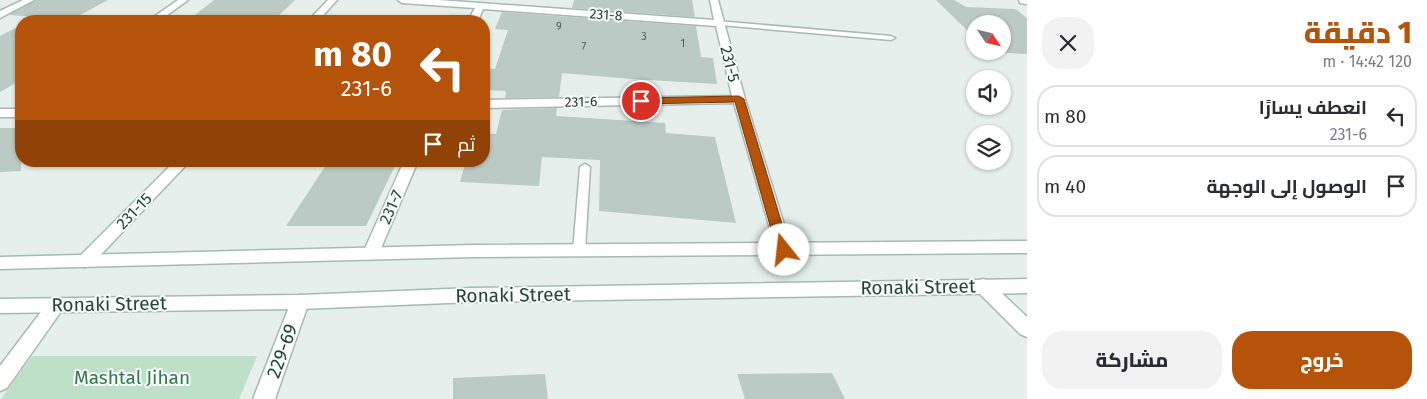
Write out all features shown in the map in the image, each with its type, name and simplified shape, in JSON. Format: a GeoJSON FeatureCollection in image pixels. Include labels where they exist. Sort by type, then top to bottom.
{"type":"FeatureCollection","features":[{"type":"Feature","properties":{"kind":"street"},"geometry":{"type":"LineString","coordinates":[[0,14],[30,0]]}},
{"type":"Feature","properties":{"kind":"street"},"geometry":{"type":"LineString","coordinates":[[162,15],[184,0]]}},
{"type":"Feature","properties":{"kind":"street"},"geometry":{"type":"LineString","coordinates":[[319,15],[333,0]]}},
{"type":"Feature","properties":{"kind":"street","name":"231-8"},"geometry":{"type":"LineString","coordinates":[[402,0],[441,1],[480,6],[720,23]]}},
{"type":"Feature","properties":{"kind":"street","name":"231-5"},"geometry":{"type":"LineString","coordinates":[[714,0],[739,99],[784,250]]}},
{"type":"Feature","properties":{"kind":"street"},"geometry":{"type":"LineString","coordinates":[[476,15],[480,6]]}},
{"type":"Feature","properties":{"kind":"street","name":"231-6"},"geometry":{"type":"LineString","coordinates":[[490,104],[739,99]]}},
{"type":"Feature","properties":{"kind":"street"},"geometry":{"type":"LineString","coordinates":[[0,113],[15,112]]}},
{"type":"Feature","properties":{"kind":"street","name":"231-15"},"geometry":{"type":"LineString","coordinates":[[84,261],[177,167]]}},
{"type":"Feature","properties":{"kind":"street","name":"231-7"},"geometry":{"type":"LineString","coordinates":[[371,253],[408,167]]}},
{"type":"Feature","properties":{"kind":"street"},"geometry":{"type":"LineString","coordinates":[[0,263],[371,253],[1027,247]]}},
{"type":"Feature","properties":{"kind":"street"},"geometry":{"type":"LineString","coordinates":[[983,286],[1027,329]]}},
{"type":"Feature","properties":{"kind":"street","name":"Ronaki Street"},"geometry":{"type":"LineString","coordinates":[[0,306],[300,302],[473,295],[1027,286]]}},
{"type":"Feature","properties":{"kind":"street","name":"229-69"},"geometry":{"type":"LineString","coordinates":[[264,399],[300,302]]}},
{"type":"Feature","properties":{"kind":"street"},"geometry":{"type":"LineString","coordinates":[[0,382],[56,305]]}},
{"type":"Feature","properties":{"kind":"lane"},"geometry":{"type":"LineString","coordinates":[[720,23],[891,38]]}},
{"type":"Feature","properties":{"kind":"lane"},"geometry":{"type":"LineString","coordinates":[[579,250],[585,167]]}},
{"type":"Feature","properties":{"kind":"green space","name":"Mashtal Jihan"},"geometry":{"type":"Polygon","coordinates":[[[32,356],[257,356],[239,399],[1,399],[32,356]]]}},
{"type":"Feature","properties":{"kind":"building"},"geometry":{"type":"Polygon","coordinates":[[[36,0],[108,0],[80,15],[9,15],[36,0]]]}},
{"type":"Feature","properties":{"kind":"building"},"geometry":{"type":"Polygon","coordinates":[[[214,0],[295,0],[279,15],[195,15],[214,0]]]}},
{"type":"Feature","properties":{"kind":"building"},"geometry":{"type":"Polygon","coordinates":[[[574,0],[692,0],[695,17],[572,8],[574,0]]]}},
{"type":"Feature","properties":{"kind":"building"},"geometry":{"type":"Polygon","coordinates":[[[936,0],[954,0],[966,7],[1015,9],[1027,18],[1027,54],[1011,53],[1011,15],[966,15],[966,29],[936,0]]]}},
{"type":"Feature","properties":{"kind":"building"},"geometry":{"type":"Polygon","coordinates":[[[502,12],[696,26],[701,57],[713,58],[717,84],[562,73],[559,97],[505,98],[506,91],[490,90],[490,69],[495,69],[508,30],[495,29],[502,12]]]}},
{"type":"Feature","properties":{"kind":"building"},"geometry":{"type":"Polygon","coordinates":[[[15,28],[15,83],[0,92],[0,36],[15,28]]]}},
{"type":"Feature","properties":{"kind":"building"},"geometry":{"type":"Polygon","coordinates":[[[557,108],[556,116],[665,123],[666,133],[715,137],[736,223],[599,211],[600,160],[542,157],[539,186],[460,182],[464,167],[490,167],[490,134],[496,134],[502,110],[557,108]]]}},
{"type":"Feature","properties":{"kind":"building"},"geometry":{"type":"Polygon","coordinates":[[[0,128],[15,128],[15,167],[21,167],[21,171],[0,172],[0,128]]]}},
{"type":"Feature","properties":{"kind":"building"},"geometry":{"type":"Polygon","coordinates":[[[325,167],[395,167],[366,226],[286,226],[325,167]]]}},
{"type":"Feature","properties":{"kind":"building"},"geometry":{"type":"Polygon","coordinates":[[[832,373],[845,399],[745,399],[737,374],[832,373]]]}},
{"type":"Feature","properties":{"kind":"building"},"geometry":{"type":"Polygon","coordinates":[[[545,374],[548,399],[453,399],[453,378],[545,374]]]}},
{"type":"Feature","properties":{"kind":"route"},"geometry":{"type":"LineString","coordinates":[[641,101],[739,99],[784,250]]}}]}
